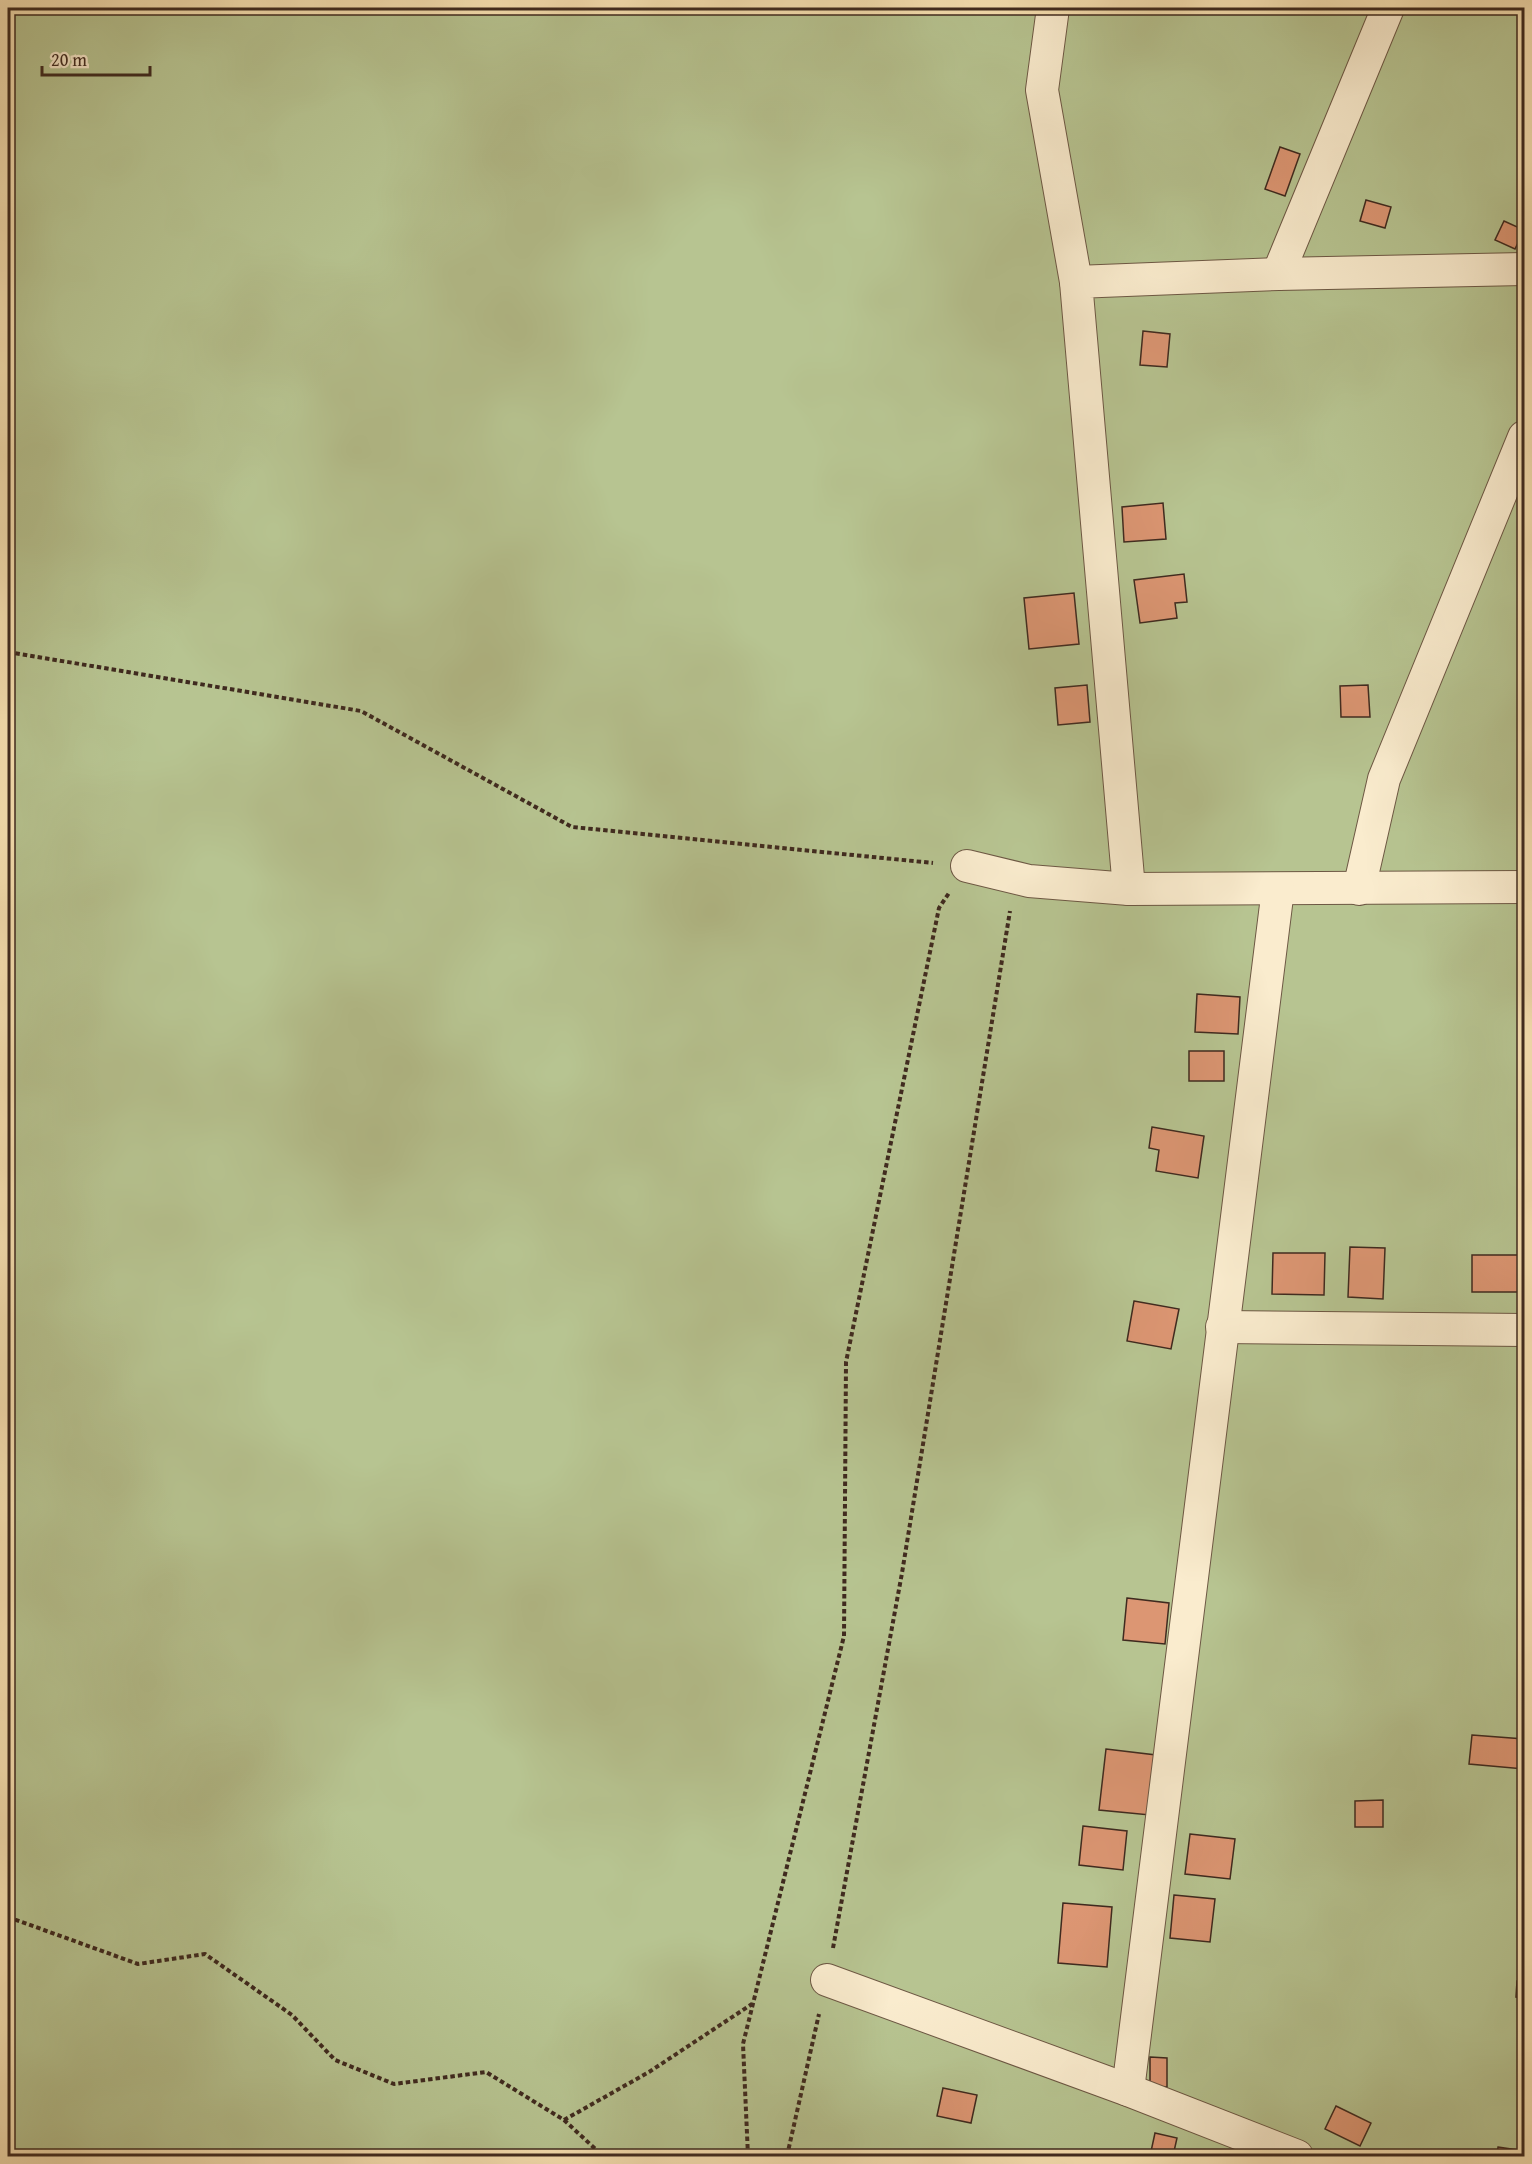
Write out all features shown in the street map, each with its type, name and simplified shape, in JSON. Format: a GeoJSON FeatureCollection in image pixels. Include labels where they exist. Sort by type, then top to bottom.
{"type":"FeatureCollection","features":[{"type":"Feature","properties":{"kind":"street"},"geometry":{"type":"LineString","coordinates":[[1053,8],[1042,90],[1076,282],[1129,890]]}},
{"type":"Feature","properties":{"kind":"street"},"geometry":{"type":"LineString","coordinates":[[1278,274],[1388,8]]}},
{"type":"Feature","properties":{"kind":"street"},"geometry":{"type":"LineString","coordinates":[[1076,282],[1278,274],[1524,269]]}},
{"type":"Feature","properties":{"kind":"street"},"geometry":{"type":"LineString","coordinates":[[1359,888],[1384,779],[1524,437]]}},
{"type":"Feature","properties":{"kind":"street"},"geometry":{"type":"LineString","coordinates":[[968,866],[1029,881],[1129,890],[1524,887]]}},
{"type":"Feature","properties":{"kind":"street"},"geometry":{"type":"LineString","coordinates":[[1128,2090],[1278,890]]}},
{"type":"Feature","properties":{"kind":"street"},"geometry":{"type":"LineString","coordinates":[[1222,1327],[1524,1330]]}},
{"type":"Feature","properties":{"kind":"street"},"geometry":{"type":"LineString","coordinates":[[827,1980],[1128,2090],[1297,2157]]}},
{"type":"Feature","properties":{"kind":"path"},"geometry":{"type":"LineString","coordinates":[[8,652],[361,711],[572,827],[968,866],[939,908],[846,1362],[844,1636],[743,2044],[748,2157]]}},
{"type":"Feature","properties":{"kind":"path"},"geometry":{"type":"LineString","coordinates":[[787,2157],[827,1980],[902,1573],[1012,901],[1029,881]]}},
{"type":"Feature","properties":{"kind":"path"},"geometry":{"type":"LineString","coordinates":[[8,1917],[138,1964],[205,1954],[292,2016],[335,2060],[394,2084],[486,2072],[564,2121],[603,2157]]}},
{"type":"Feature","properties":{"kind":"path"},"geometry":{"type":"LineString","coordinates":[[564,2121],[649,2072],[753,2004]]}},
{"type":"Feature","properties":{"kind":"green space"},"geometry":{"type":"Polygon","coordinates":[[[8,8],[1524,8],[1524,2156],[8,2156],[8,8]]]}},
{"type":"Feature","properties":{"kind":"building"},"geometry":{"type":"Polygon","coordinates":[[[1280,147],[1300,154],[1285,196],[1265,189],[1280,147]]]}},
{"type":"Feature","properties":{"kind":"building"},"geometry":{"type":"Polygon","coordinates":[[[1366,200],[1391,207],[1385,228],[1360,221],[1366,200]]]}},
{"type":"Feature","properties":{"kind":"building"},"geometry":{"type":"Polygon","coordinates":[[[1504,221],[1524,230],[1515,249],[1495,240],[1504,221]]]}},
{"type":"Feature","properties":{"kind":"building"},"geometry":{"type":"Polygon","coordinates":[[[1143,331],[1170,334],[1167,367],[1140,365],[1143,331]]]}},
{"type":"Feature","properties":{"kind":"building"},"geometry":{"type":"Polygon","coordinates":[[[1163,503],[1166,539],[1124,542],[1122,507],[1163,503]]]}},
{"type":"Feature","properties":{"kind":"building"},"geometry":{"type":"Polygon","coordinates":[[[1184,574],[1187,602],[1175,603],[1177,618],[1140,623],[1134,580],[1184,574]]]}},
{"type":"Feature","properties":{"kind":"building"},"geometry":{"type":"Polygon","coordinates":[[[1074,593],[1079,644],[1029,649],[1024,598],[1074,593]]]}},
{"type":"Feature","properties":{"kind":"building"},"geometry":{"type":"Polygon","coordinates":[[[1087,685],[1090,722],[1058,725],[1055,688],[1087,685]]]}},
{"type":"Feature","properties":{"kind":"building"},"geometry":{"type":"Polygon","coordinates":[[[1368,685],[1370,717],[1341,717],[1340,686],[1368,685]]]}},
{"type":"Feature","properties":{"kind":"building"},"geometry":{"type":"Polygon","coordinates":[[[1522,919],[1524,919],[1524,957],[1518,957],[1522,919]]]}},
{"type":"Feature","properties":{"kind":"building"},"geometry":{"type":"Polygon","coordinates":[[[1197,994],[1240,997],[1238,1034],[1195,1032],[1197,994]]]}},
{"type":"Feature","properties":{"kind":"building"},"geometry":{"type":"Polygon","coordinates":[[[1189,1051],[1224,1051],[1224,1081],[1189,1081],[1189,1051]]]}},
{"type":"Feature","properties":{"kind":"building"},"geometry":{"type":"Polygon","coordinates":[[[1152,1127],[1204,1136],[1198,1178],[1156,1171],[1159,1150],[1149,1148],[1152,1127]]]}},
{"type":"Feature","properties":{"kind":"building"},"geometry":{"type":"Polygon","coordinates":[[[1350,1247],[1385,1248],[1383,1299],[1348,1297],[1350,1247]]]}},
{"type":"Feature","properties":{"kind":"building"},"geometry":{"type":"Polygon","coordinates":[[[1273,1253],[1325,1253],[1324,1295],[1272,1294],[1273,1253]]]}},
{"type":"Feature","properties":{"kind":"building"},"geometry":{"type":"Polygon","coordinates":[[[1472,1255],[1524,1255],[1523,1292],[1472,1292],[1472,1255]]]}},
{"type":"Feature","properties":{"kind":"building"},"geometry":{"type":"Polygon","coordinates":[[[1134,1301],[1179,1309],[1171,1349],[1127,1341],[1134,1301]]]}},
{"type":"Feature","properties":{"kind":"building"},"geometry":{"type":"Polygon","coordinates":[[[1127,1598],[1169,1603],[1165,1644],[1123,1640],[1127,1598]]]}},
{"type":"Feature","properties":{"kind":"building"},"geometry":{"type":"Polygon","coordinates":[[[1472,1735],[1524,1739],[1524,1769],[1469,1764],[1472,1735]]]}},
{"type":"Feature","properties":{"kind":"building"},"geometry":{"type":"Polygon","coordinates":[[[1106,1749],[1156,1755],[1150,1815],[1099,1810],[1106,1749]]]}},
{"type":"Feature","properties":{"kind":"building"},"geometry":{"type":"Polygon","coordinates":[[[1519,1783],[1524,1783],[1524,1806],[1519,1806],[1519,1783]]]}},
{"type":"Feature","properties":{"kind":"building"},"geometry":{"type":"Polygon","coordinates":[[[1383,1800],[1383,1827],[1355,1827],[1355,1801],[1383,1800]]]}},
{"type":"Feature","properties":{"kind":"building"},"geometry":{"type":"Polygon","coordinates":[[[1083,1826],[1127,1831],[1123,1870],[1079,1865],[1083,1826]]]}},
{"type":"Feature","properties":{"kind":"building"},"geometry":{"type":"Polygon","coordinates":[[[1190,1834],[1235,1839],[1230,1879],[1185,1874],[1190,1834]]]}},
{"type":"Feature","properties":{"kind":"building"},"geometry":{"type":"Polygon","coordinates":[[[1174,1895],[1215,1899],[1210,1942],[1170,1938],[1174,1895]]]}},
{"type":"Feature","properties":{"kind":"building"},"geometry":{"type":"Polygon","coordinates":[[[1063,1903],[1112,1907],[1107,1967],[1058,1963],[1063,1903]]]}},
{"type":"Feature","properties":{"kind":"building"},"geometry":{"type":"Polygon","coordinates":[[[1517,1981],[1524,1982],[1524,1998],[1516,1997],[1517,1981]]]}},
{"type":"Feature","properties":{"kind":"building"},"geometry":{"type":"Polygon","coordinates":[[[1150,2057],[1167,2058],[1167,2087],[1150,2086],[1150,2057]]]}},
{"type":"Feature","properties":{"kind":"building"},"geometry":{"type":"Polygon","coordinates":[[[943,2088],[977,2095],[971,2123],[937,2116],[943,2088]]]}},
{"type":"Feature","properties":{"kind":"building"},"geometry":{"type":"Polygon","coordinates":[[[1336,2106],[1371,2123],[1360,2146],[1325,2129],[1336,2106]]]}},
{"type":"Feature","properties":{"kind":"building"},"geometry":{"type":"Polygon","coordinates":[[[1155,2133],[1177,2138],[1173,2156],[1150,2156],[1155,2133]]]}},
{"type":"Feature","properties":{"kind":"building"},"geometry":{"type":"Polygon","coordinates":[[[1498,2147],[1524,2151],[1524,2156],[1497,2156],[1498,2147]]]}}]}
